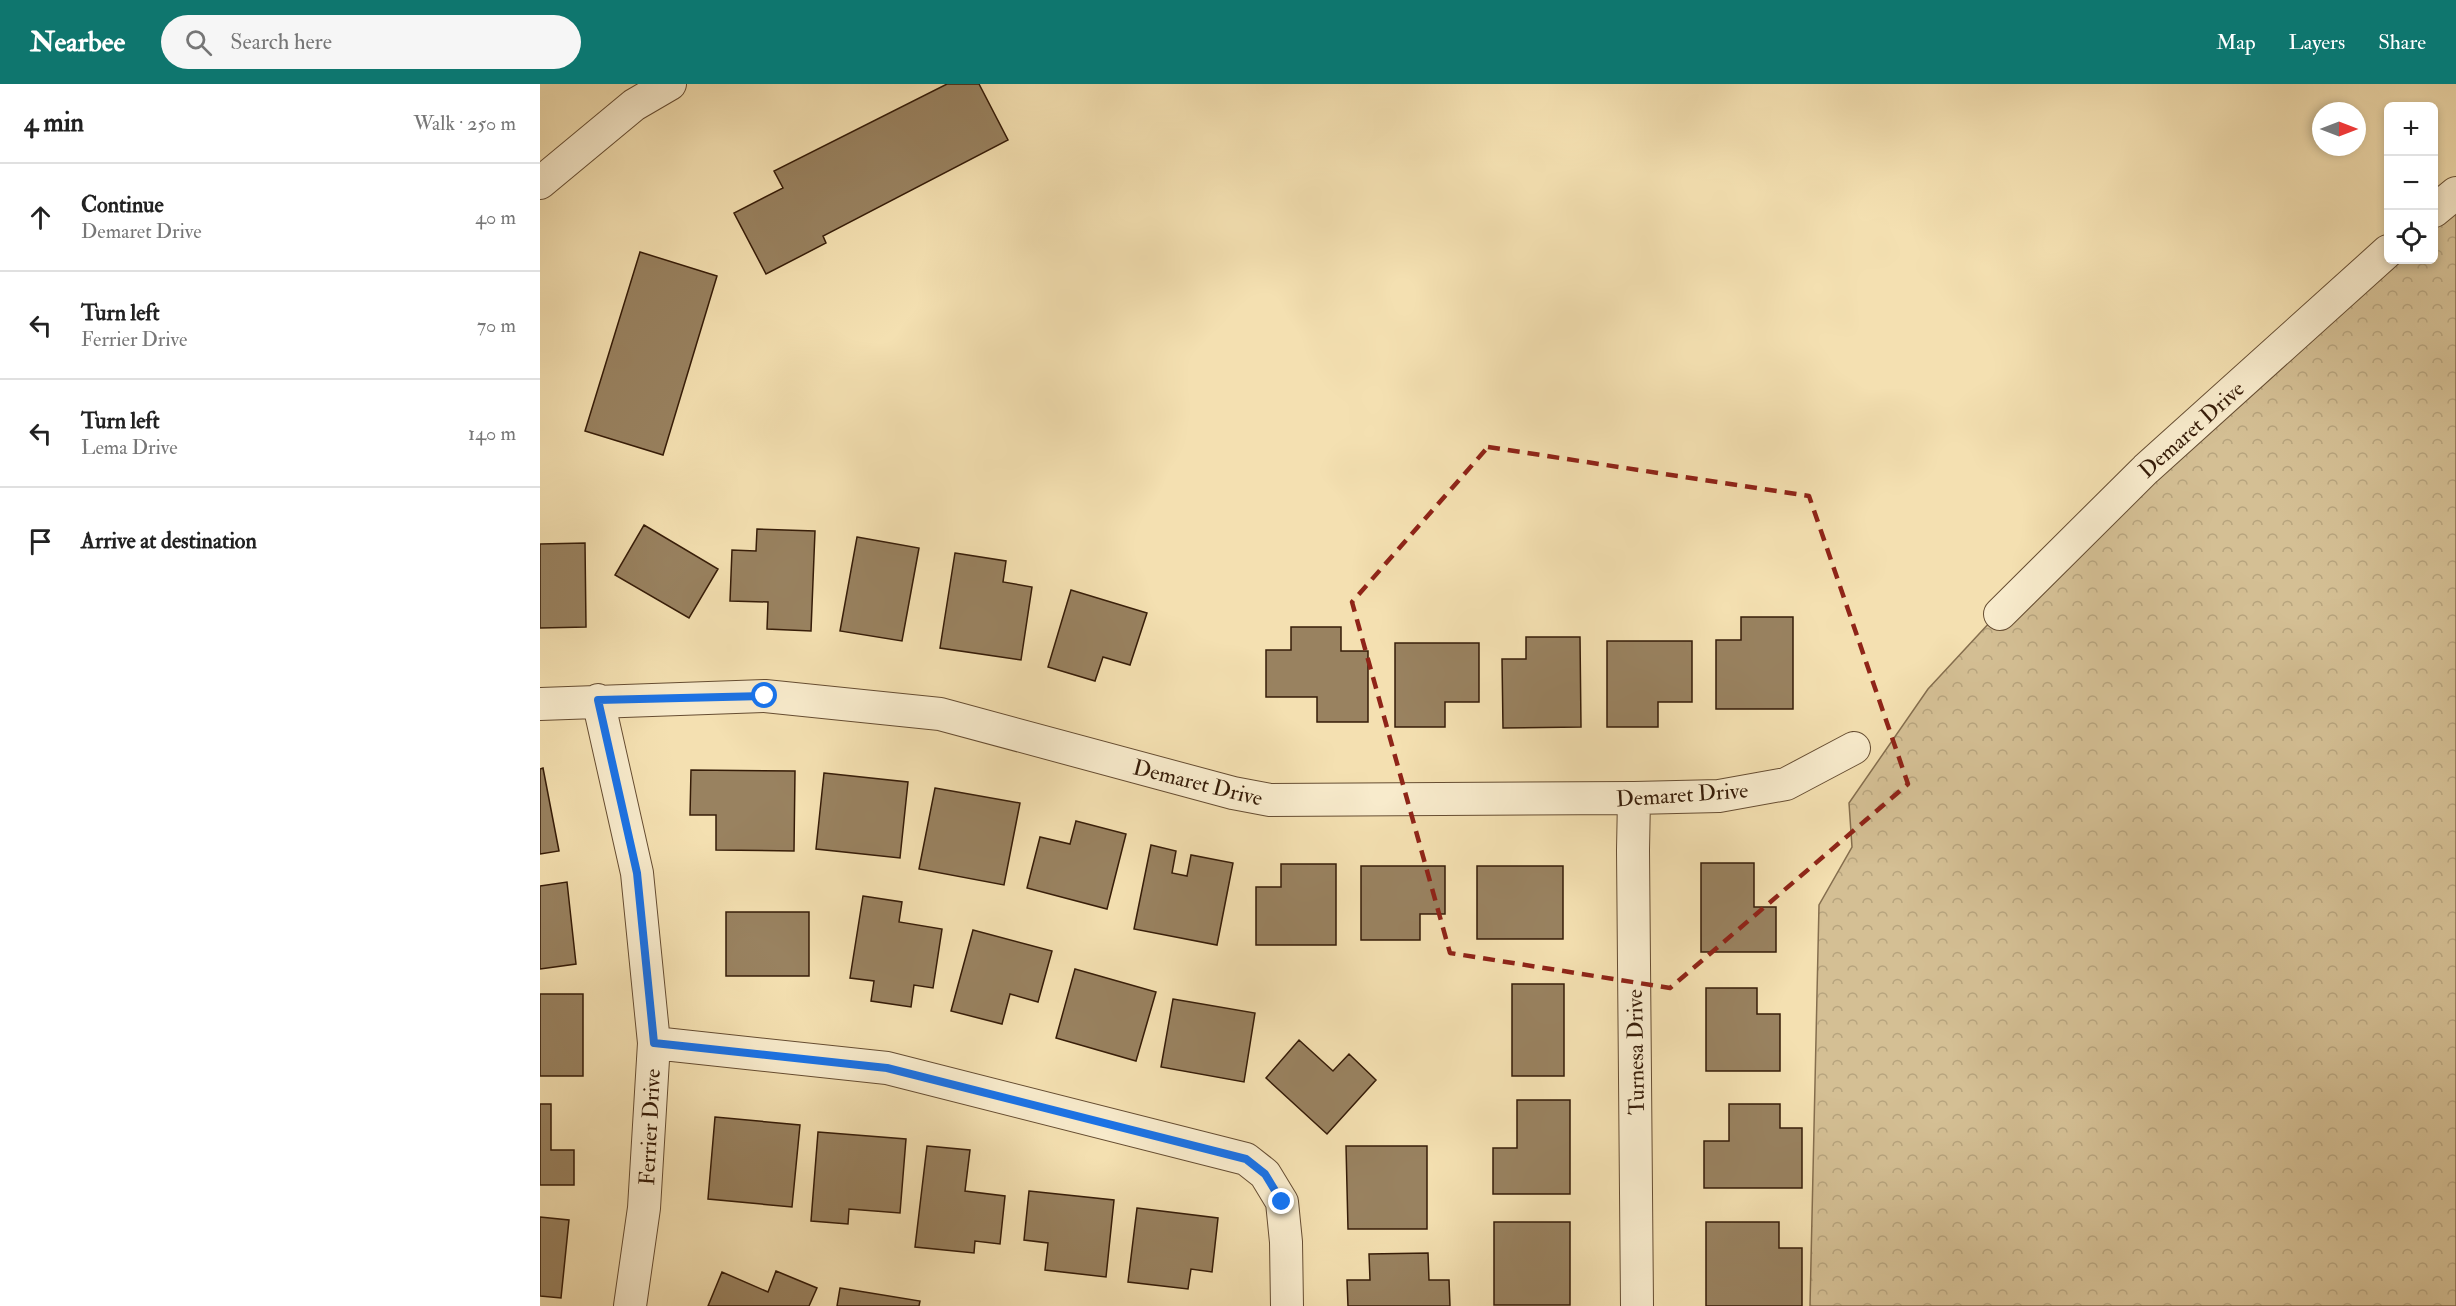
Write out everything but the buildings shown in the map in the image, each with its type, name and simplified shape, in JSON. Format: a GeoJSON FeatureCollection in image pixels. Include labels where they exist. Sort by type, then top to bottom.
{"type":"FeatureCollection","features":[{"type":"Feature","properties":{"kind":"street"},"geometry":{"type":"LineString","coordinates":[[540,183],[634,105],[670,84]]}},
{"type":"Feature","properties":{"kind":"street"},"geometry":{"type":"LineString","coordinates":[[2434,210],[2456,193]]}},
{"type":"Feature","properties":{"kind":"street","name":"Demaret Drive"},"geometry":{"type":"LineString","coordinates":[[2000,614],[2146,470],[2384,255]]}},
{"type":"Feature","properties":{"kind":"street","name":"Demaret Drive"},"geometry":{"type":"LineString","coordinates":[[540,704],[598,700],[765,696],[940,714],[1233,793],[1270,800],[1719,796],[1786,784],[1854,748]]}},
{"type":"Feature","properties":{"kind":"street","name":"Ferrier Drive"},"geometry":{"type":"LineString","coordinates":[[598,700],[637,873],[654,1043],[644,1208],[630,1306]]}},
{"type":"Feature","properties":{"kind":"street","name":"Turnesa Drive"},"geometry":{"type":"LineString","coordinates":[[1634,798],[1637,1306]]}},
{"type":"Feature","properties":{"kind":"street"},"geometry":{"type":"LineString","coordinates":[[654,1043],[887,1068],[1246,1159],[1265,1174],[1282,1202],[1286,1242],[1287,1306]]}},
{"type":"Feature","properties":{"kind":"highlighted area"},"geometry":{"type":"Polygon","coordinates":[[[1488,447],[1809,496],[1908,784],[1670,988],[1450,953],[1352,602],[1488,447]]]}},
{"type":"Feature","properties":{"kind":"green space"},"geometry":{"type":"Polygon","coordinates":[[[2456,185],[2456,1306],[1810,1306],[1819,905],[1852,847],[1849,803],[1928,689],[2004,607],[2384,264],[2438,264],[2438,202],[2456,185]]]}},
{"type":"Feature","properties":{"kind":"route"},"geometry":{"type":"LineString","coordinates":[[765,696],[598,700],[637,873],[654,1043],[887,1068],[1246,1159],[1265,1174],[1282,1202]]}}]}
